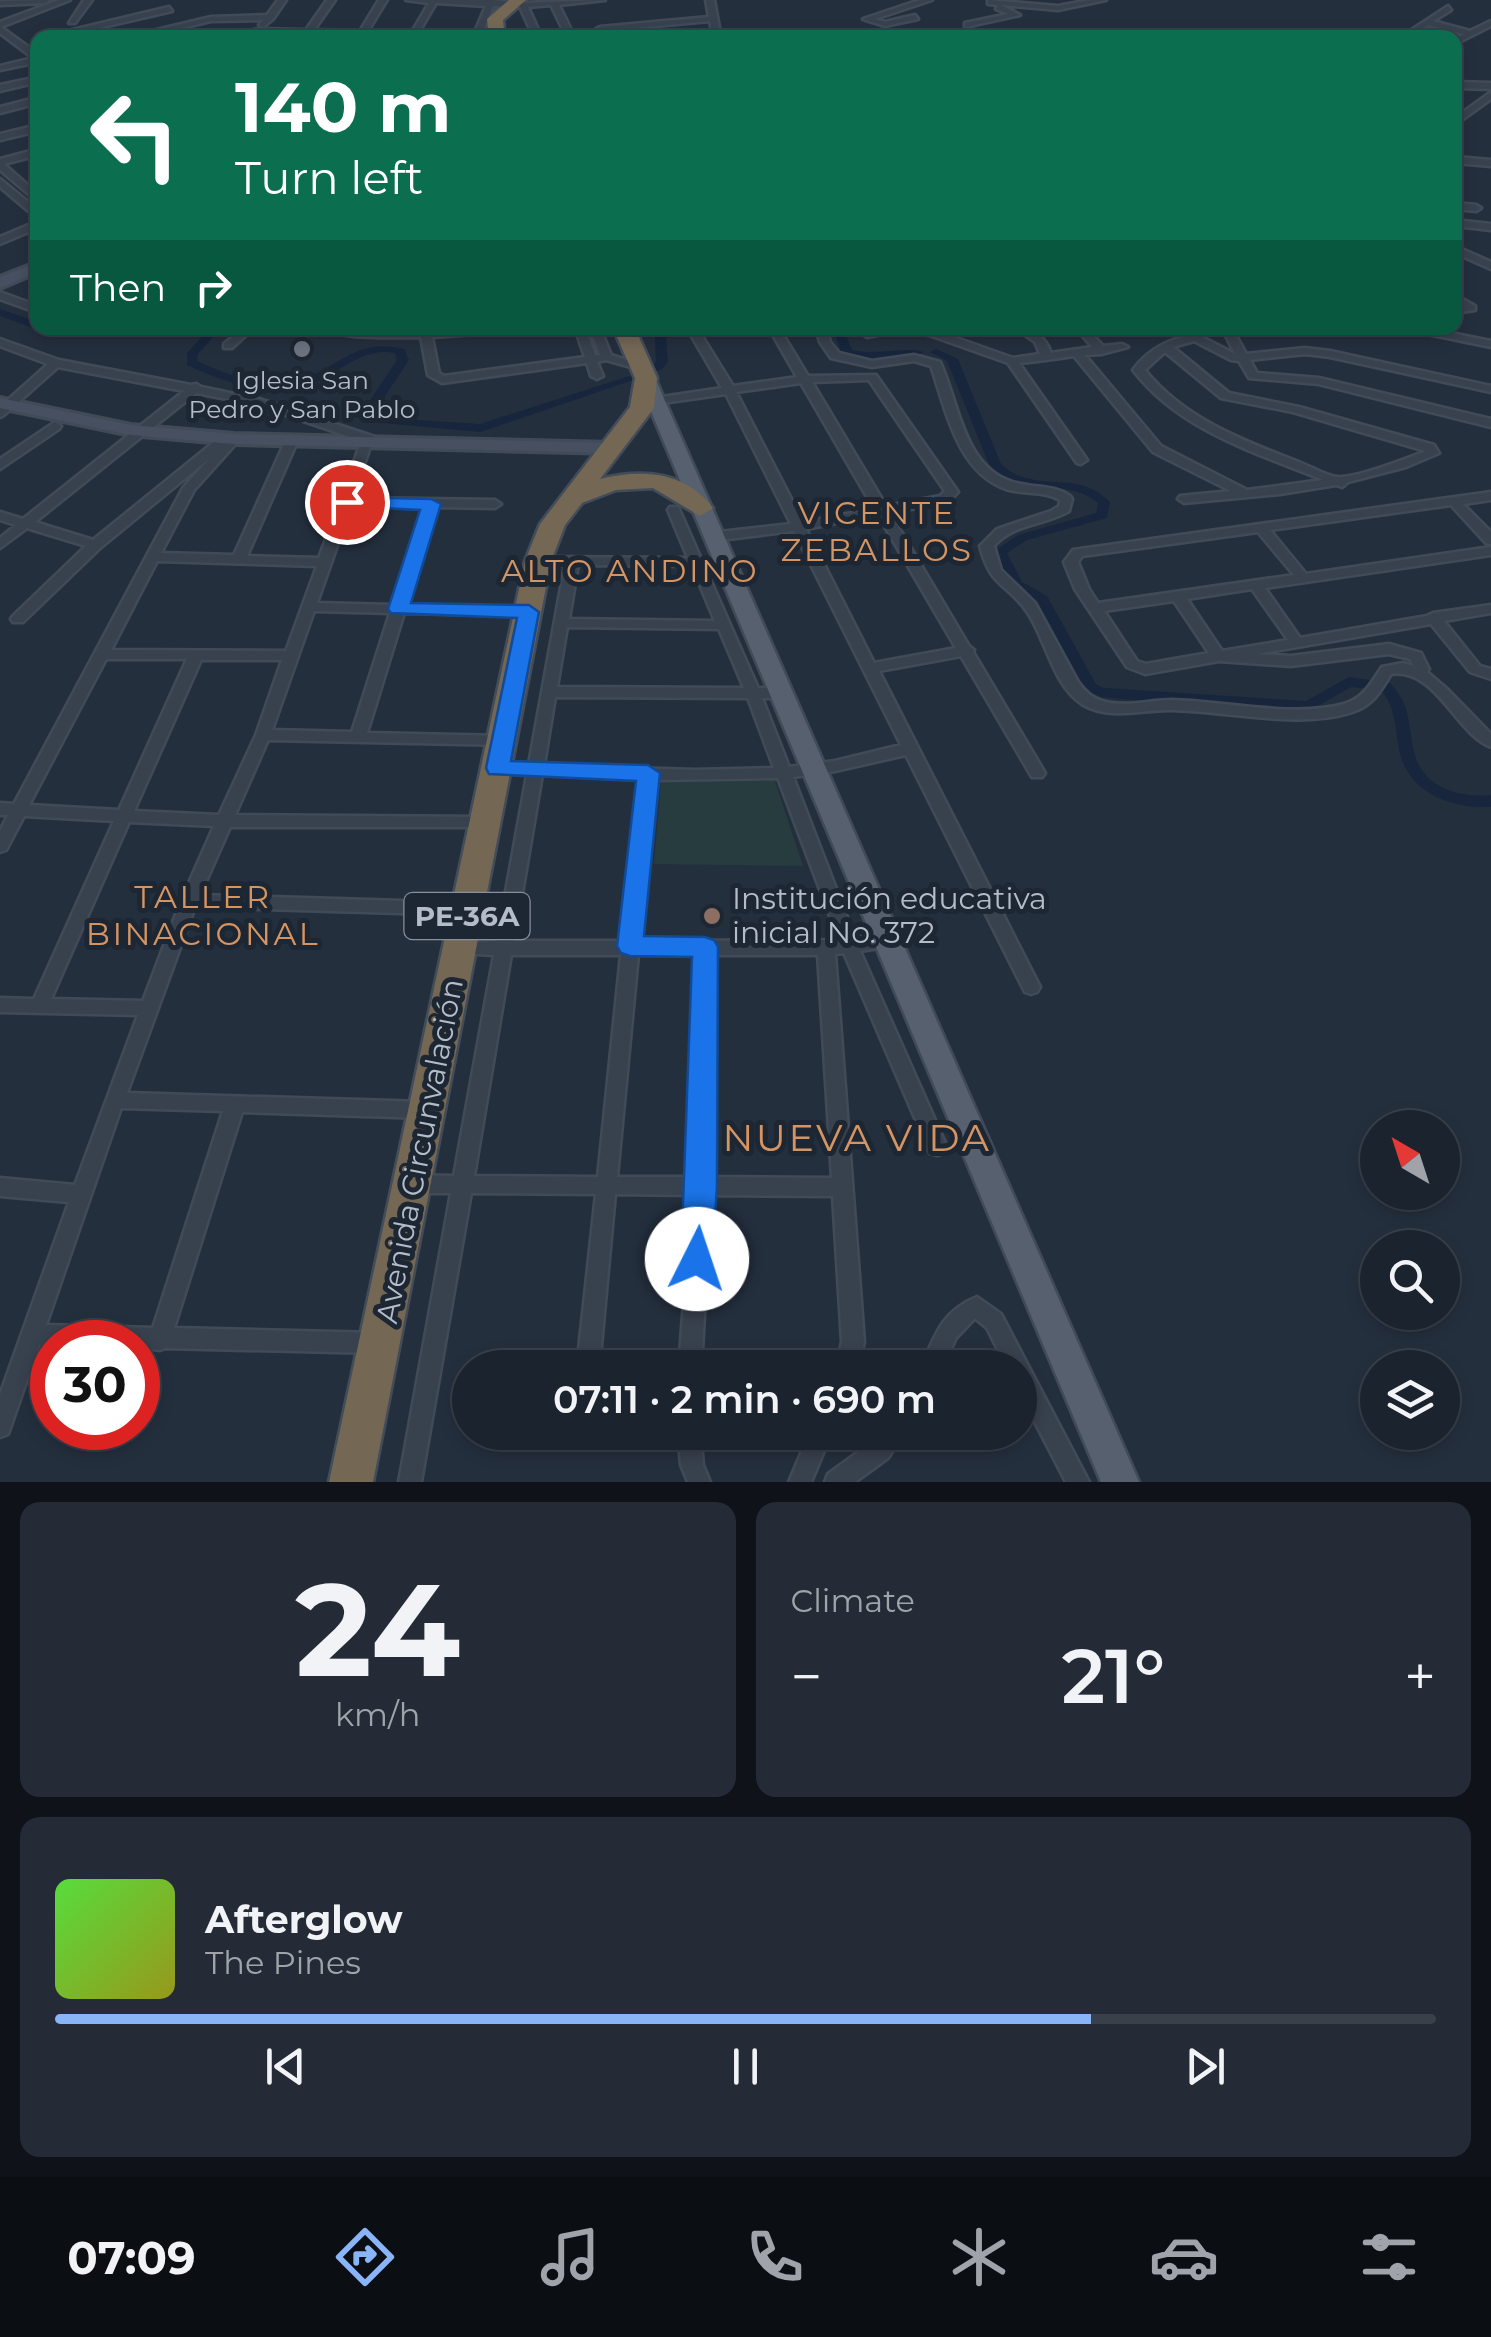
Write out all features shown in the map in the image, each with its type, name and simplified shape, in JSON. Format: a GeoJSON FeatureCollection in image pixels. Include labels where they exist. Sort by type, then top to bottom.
{"type":"FeatureCollection","features":[{"type":"Feature","properties":{"kind":"highway"},"geometry":{"type":"LineString","coordinates":[[496,30],[495,19],[516,3]]}},
{"type":"Feature","properties":{"kind":"highway"},"geometry":{"type":"LineString","coordinates":[[627,335],[647,382]]}},
{"type":"Feature","properties":{"kind":"highway","name":"Avenida Circunvalación"},"geometry":{"type":"LineString","coordinates":[[352,1482],[529,612],[555,561],[553,524],[642,408],[647,382]]}},
{"type":"Feature","properties":{"kind":"highway"},"geometry":{"type":"LineString","coordinates":[[581,488],[634,464],[670,469],[683,465]]}},
{"type":"Feature","properties":{"kind":"highway"},"geometry":{"type":"LineString","coordinates":[[581,488],[644,478],[673,486],[687,509]]}},
{"type":"Feature","properties":{"kind":"main road"},"geometry":{"type":"LineString","coordinates":[[0,276],[30,265]]}},
{"type":"Feature","properties":{"kind":"main road"},"geometry":{"type":"LineString","coordinates":[[0,283],[30,266]]}},
{"type":"Feature","properties":{"kind":"main road"},"geometry":{"type":"LineString","coordinates":[[647,382],[683,465],[687,509],[711,536],[798,770],[885,941],[1117,1480]]}},
{"type":"Feature","properties":{"kind":"main road"},"geometry":{"type":"LineString","coordinates":[[2,409],[54,426],[225,441],[613,448]]}},
{"type":"Feature","properties":{"kind":"main road"},"geometry":{"type":"LineString","coordinates":[[2,409],[135,435]]}},
{"type":"Feature","properties":{"kind":"street"},"geometry":{"type":"LineString","coordinates":[[0,3],[65,0]]}},
{"type":"Feature","properties":{"kind":"street"},"geometry":{"type":"LineString","coordinates":[[30,52],[0,27],[65,0]]}},
{"type":"Feature","properties":{"kind":"street"},"geometry":{"type":"LineString","coordinates":[[72,21],[88,0]]}},
{"type":"Feature","properties":{"kind":"street"},"geometry":{"type":"LineString","coordinates":[[157,0],[195,22]]}},
{"type":"Feature","properties":{"kind":"street"},"geometry":{"type":"LineString","coordinates":[[259,30],[282,0]]}},
{"type":"Feature","properties":{"kind":"street"},"geometry":{"type":"LineString","coordinates":[[310,30],[331,0]]}},
{"type":"Feature","properties":{"kind":"street"},"geometry":{"type":"LineString","coordinates":[[365,30],[383,0]]}},
{"type":"Feature","properties":{"kind":"street"},"geometry":{"type":"LineString","coordinates":[[410,0],[601,0]]}},
{"type":"Feature","properties":{"kind":"street"},"geometry":{"type":"LineString","coordinates":[[416,30],[434,0]]}},
{"type":"Feature","properties":{"kind":"street"},"geometry":{"type":"LineString","coordinates":[[710,0],[714,30]]}},
{"type":"Feature","properties":{"kind":"street"},"geometry":{"type":"LineString","coordinates":[[914,17],[885,24],[867,19],[928,0]]}},
{"type":"Feature","properties":{"kind":"street"},"geometry":{"type":"LineString","coordinates":[[992,1],[1058,8],[1102,0]]}},
{"type":"Feature","properties":{"kind":"street"},"geometry":{"type":"LineString","coordinates":[[468,30],[486,1]]}},
{"type":"Feature","properties":{"kind":"street"},"geometry":{"type":"LineString","coordinates":[[477,30],[486,1]]}},
{"type":"Feature","properties":{"kind":"street"},"geometry":{"type":"LineString","coordinates":[[586,1],[600,30]]}},
{"type":"Feature","properties":{"kind":"street"},"geometry":{"type":"LineString","coordinates":[[968,25],[1016,15],[992,1]]}},
{"type":"Feature","properties":{"kind":"street"},"geometry":{"type":"LineString","coordinates":[[516,3],[533,30]]}},
{"type":"Feature","properties":{"kind":"street"},"geometry":{"type":"LineString","coordinates":[[554,3],[566,30]]}},
{"type":"Feature","properties":{"kind":"street"},"geometry":{"type":"LineString","coordinates":[[1415,30],[1448,8]]}},
{"type":"Feature","properties":{"kind":"street"},"geometry":{"type":"LineString","coordinates":[[76,30],[169,9]]}},
{"type":"Feature","properties":{"kind":"street"},"geometry":{"type":"LineString","coordinates":[[245,30],[255,16]]}},
{"type":"Feature","properties":{"kind":"street"},"geometry":{"type":"LineString","coordinates":[[161,30],[195,22],[270,17]]}},
{"type":"Feature","properties":{"kind":"street"},"geometry":{"type":"LineString","coordinates":[[625,30],[711,19]]}},
{"type":"Feature","properties":{"kind":"street"},"geometry":{"type":"LineString","coordinates":[[1427,22],[1458,30]]}},
{"type":"Feature","properties":{"kind":"street"},"geometry":{"type":"LineString","coordinates":[[1462,38],[1491,23]]}},
{"type":"Feature","properties":{"kind":"street"},"geometry":{"type":"LineString","coordinates":[[1462,31],[1469,33]]}},
{"type":"Feature","properties":{"kind":"street"},"geometry":{"type":"LineString","coordinates":[[0,48],[30,40]]}},
{"type":"Feature","properties":{"kind":"street"},"geometry":{"type":"LineString","coordinates":[[0,68],[30,60]]}},
{"type":"Feature","properties":{"kind":"street"},"geometry":{"type":"LineString","coordinates":[[0,88],[30,81]]}},
{"type":"Feature","properties":{"kind":"street"},"geometry":{"type":"LineString","coordinates":[[1462,85],[1491,86]]}},
{"type":"Feature","properties":{"kind":"street"},"geometry":{"type":"LineString","coordinates":[[1462,117],[1491,95]]}},
{"type":"Feature","properties":{"kind":"street"},"geometry":{"type":"LineString","coordinates":[[0,98],[6,110]]}},
{"type":"Feature","properties":{"kind":"street"},"geometry":{"type":"LineString","coordinates":[[0,138],[30,130]]}},
{"type":"Feature","properties":{"kind":"street"},"geometry":{"type":"LineString","coordinates":[[30,154],[0,163],[30,191]]}},
{"type":"Feature","properties":{"kind":"street"},"geometry":{"type":"LineString","coordinates":[[1462,161],[1491,163]]}},
{"type":"Feature","properties":{"kind":"street"},"geometry":{"type":"LineString","coordinates":[[2,186],[30,180]]}},
{"type":"Feature","properties":{"kind":"street"},"geometry":{"type":"LineString","coordinates":[[2,186],[30,209]]}},
{"type":"Feature","properties":{"kind":"street"},"geometry":{"type":"LineString","coordinates":[[1462,207],[1476,208]]}},
{"type":"Feature","properties":{"kind":"street"},"geometry":{"type":"LineString","coordinates":[[1462,224],[1491,227]]}},
{"type":"Feature","properties":{"kind":"street"},"geometry":{"type":"LineString","coordinates":[[0,241],[30,228]]}},
{"type":"Feature","properties":{"kind":"street"},"geometry":{"type":"LineString","coordinates":[[1462,252],[1491,266]]}},
{"type":"Feature","properties":{"kind":"street"},"geometry":{"type":"LineString","coordinates":[[0,295],[30,307]]}},
{"type":"Feature","properties":{"kind":"street"},"geometry":{"type":"LineString","coordinates":[[228,346],[241,335]]}},
{"type":"Feature","properties":{"kind":"street"},"geometry":{"type":"LineString","coordinates":[[426,335],[434,375],[442,380],[606,357],[647,382],[730,392],[805,380],[864,375],[876,378],[952,492],[944,499],[798,527],[711,536]]}},
{"type":"Feature","properties":{"kind":"street"},"geometry":{"type":"LineString","coordinates":[[582,335],[597,376]]}},
{"type":"Feature","properties":{"kind":"street"},"geometry":{"type":"LineString","coordinates":[[598,335],[606,357]]}},
{"type":"Feature","properties":{"kind":"street"},"geometry":{"type":"LineString","coordinates":[[696,335],[730,392],[1031,987]]}},
{"type":"Feature","properties":{"kind":"street"},"geometry":{"type":"LineString","coordinates":[[778,335],[1037,772]]}},
{"type":"Feature","properties":{"kind":"street"},"geometry":{"type":"LineString","coordinates":[[823,335],[835,356],[872,364],[914,358],[936,364],[975,463],[1002,484],[1048,489],[1066,499],[1065,508],[1055,516],[1001,531],[987,546],[992,569],[1002,584],[1028,603],[1077,692],[1091,703],[1116,709],[1172,704],[1342,709],[1365,701],[1392,668],[1414,672],[1448,694],[1474,732],[1491,742]]}},
{"type":"Feature","properties":{"kind":"street"},"geometry":{"type":"LineString","coordinates":[[945,335],[1012,361],[1122,348]]}},
{"type":"Feature","properties":{"kind":"street"},"geometry":{"type":"LineString","coordinates":[[1030,335],[1041,342],[1046,359]]}},
{"type":"Feature","properties":{"kind":"street"},"geometry":{"type":"LineString","coordinates":[[1086,335],[1100,351]]}},
{"type":"Feature","properties":{"kind":"street"},"geometry":{"type":"LineString","coordinates":[[1230,335],[1249,373],[1257,378],[1319,381],[1491,423]]}},
{"type":"Feature","properties":{"kind":"street"},"geometry":{"type":"LineString","coordinates":[[1447,335],[1491,344]]}},
{"type":"Feature","properties":{"kind":"street"},"geometry":{"type":"LineString","coordinates":[[1342,483],[1177,412],[1150,389],[1139,370],[1166,347],[1196,336],[1231,357],[1305,351],[1330,354],[1491,389]]}},
{"type":"Feature","properties":{"kind":"street"},"geometry":{"type":"LineString","coordinates":[[0,342],[56,364],[196,387],[254,401],[375,445],[347,502],[263,735],[189,900],[36,1320]]}},
{"type":"Feature","properties":{"kind":"street"},"geometry":{"type":"LineString","coordinates":[[1166,347],[1225,396],[1296,409],[1434,450],[1383,473],[1342,483],[1184,499]]}},
{"type":"Feature","properties":{"kind":"street"},"geometry":{"type":"LineString","coordinates":[[1078,354],[1157,449],[1246,494]]}},
{"type":"Feature","properties":{"kind":"street"},"geometry":{"type":"LineString","coordinates":[[1012,361],[1081,460]]}},
{"type":"Feature","properties":{"kind":"street"},"geometry":{"type":"LineString","coordinates":[[2,409],[56,364]]}},
{"type":"Feature","properties":{"kind":"street"},"geometry":{"type":"LineString","coordinates":[[0,544],[22,522],[196,387]]}},
{"type":"Feature","properties":{"kind":"street"},"geometry":{"type":"LineString","coordinates":[[0,466],[54,426]]}},
{"type":"Feature","properties":{"kind":"street"},"geometry":{"type":"LineString","coordinates":[[18,618],[95,545],[225,441]]}},
{"type":"Feature","properties":{"kind":"street"},"geometry":{"type":"LineString","coordinates":[[0,846],[189,488],[225,441]]}},
{"type":"Feature","properties":{"kind":"street"},"geometry":{"type":"LineString","coordinates":[[239,560],[291,442]]}},
{"type":"Feature","properties":{"kind":"street"},"geometry":{"type":"LineString","coordinates":[[1491,496],[1074,554],[1071,562],[1096,608],[1138,668],[1491,609]]}},
{"type":"Feature","properties":{"kind":"street"},"geometry":{"type":"LineString","coordinates":[[347,502],[495,504]]}},
{"type":"Feature","properties":{"kind":"street"},"geometry":{"type":"LineString","coordinates":[[1455,502],[1491,540]]}},
{"type":"Feature","properties":{"kind":"street"},"geometry":{"type":"LineString","coordinates":[[358,737],[431,504]]}},
{"type":"Feature","properties":{"kind":"street"},"geometry":{"type":"LineString","coordinates":[[687,509],[695,562],[722,626],[767,694]]}},
{"type":"Feature","properties":{"kind":"street"},"geometry":{"type":"LineString","coordinates":[[0,516],[95,545]]}},
{"type":"Feature","properties":{"kind":"street"},"geometry":{"type":"LineString","coordinates":[[1261,528],[1302,578]]}},
{"type":"Feature","properties":{"kind":"street"},"geometry":{"type":"LineString","coordinates":[[1096,608],[1491,552]]}},
{"type":"Feature","properties":{"kind":"street"},"geometry":{"type":"LineString","coordinates":[[152,558],[326,562]]}},
{"type":"Feature","properties":{"kind":"street"},"geometry":{"type":"LineString","coordinates":[[410,1482],[548,692],[564,624],[555,561],[695,562]]}},
{"type":"Feature","properties":{"kind":"street"},"geometry":{"type":"LineString","coordinates":[[1256,585],[1298,643]]}},
{"type":"Feature","properties":{"kind":"street"},"geometry":{"type":"LineString","coordinates":[[1178,596],[1218,656]]}},
{"type":"Feature","properties":{"kind":"street"},"geometry":{"type":"LineString","coordinates":[[310,607],[529,612]]}},
{"type":"Feature","properties":{"kind":"street"},"geometry":{"type":"LineString","coordinates":[[1433,617],[1475,669],[1491,674]]}},
{"type":"Feature","properties":{"kind":"street"},"geometry":{"type":"LineString","coordinates":[[564,624],[722,626]]}},
{"type":"Feature","properties":{"kind":"street"},"geometry":{"type":"LineString","coordinates":[[870,668],[967,650]]}},
{"type":"Feature","properties":{"kind":"street"},"geometry":{"type":"LineString","coordinates":[[1218,656],[1291,661],[1389,650],[1416,656],[1422,669],[1414,672]]}},
{"type":"Feature","properties":{"kind":"street"},"geometry":{"type":"LineString","coordinates":[[102,654],[292,656]]}},
{"type":"Feature","properties":{"kind":"street"},"geometry":{"type":"LineString","coordinates":[[39,1006],[196,655]]}},
{"type":"Feature","properties":{"kind":"street"},"geometry":{"type":"LineString","coordinates":[[548,692],[767,694]]}},
{"type":"Feature","properties":{"kind":"street"},"geometry":{"type":"LineString","coordinates":[[263,735],[358,737],[500,755],[535,770],[648,773],[798,770],[908,749]]}},
{"type":"Feature","properties":{"kind":"street"},"geometry":{"type":"LineString","coordinates":[[798,770],[849,945],[937,1146]]}},
{"type":"Feature","properties":{"kind":"street"},"geometry":{"type":"LineString","coordinates":[[590,1350],[648,773]]}},
{"type":"Feature","properties":{"kind":"street"},"geometry":{"type":"LineString","coordinates":[[0,809],[224,820],[486,823]]}},
{"type":"Feature","properties":{"kind":"street"},"geometry":{"type":"LineString","coordinates":[[189,900],[468,909]]}},
{"type":"Feature","properties":{"kind":"street"},"geometry":{"type":"LineString","coordinates":[[461,948],[826,948],[885,941]]}},
{"type":"Feature","properties":{"kind":"street"},"geometry":{"type":"LineString","coordinates":[[691,1350],[702,1187],[705,947]]}},
{"type":"Feature","properties":{"kind":"street"},"geometry":{"type":"LineString","coordinates":[[826,948],[851,1350]]}},
{"type":"Feature","properties":{"kind":"street"},"geometry":{"type":"LineString","coordinates":[[0,1005],[151,1008]]}},
{"type":"Feature","properties":{"kind":"street"},"geometry":{"type":"LineString","coordinates":[[114,1100],[428,1110]]}},
{"type":"Feature","properties":{"kind":"street"},"geometry":{"type":"LineString","coordinates":[[235,1104],[160,1340],[380,1343]]}},
{"type":"Feature","properties":{"kind":"street"},"geometry":{"type":"LineString","coordinates":[[413,1184],[841,1186]]}},
{"type":"Feature","properties":{"kind":"street"},"geometry":{"type":"LineString","coordinates":[[0,1187],[81,1194]]}},
{"type":"Feature","properties":{"kind":"street"},"geometry":{"type":"LineString","coordinates":[[940,1350],[960,1314],[977,1308],[994,1321],[1009,1350]]}},
{"type":"Feature","properties":{"kind":"street"},"geometry":{"type":"LineString","coordinates":[[0,1426],[30,1338]]}},
{"type":"Feature","properties":{"kind":"street"},"geometry":{"type":"LineString","coordinates":[[1037,1403],[1078,1482]]}},
{"type":"Feature","properties":{"kind":"street"},"geometry":{"type":"LineString","coordinates":[[691,1450],[699,1482]]}},
{"type":"Feature","properties":{"kind":"street"},"geometry":{"type":"LineString","coordinates":[[800,1482],[813,1450]]}},
{"type":"Feature","properties":{"kind":"street"},"geometry":{"type":"LineString","coordinates":[[836,1482],[880,1450]]}},
{"type":"Feature","properties":{"kind":"green space"},"geometry":{"type":"Polygon","coordinates":[[[661,780],[775,781],[803,866],[654,864],[661,780]]]}},
{"type":"Feature","properties":{"kind":"waterway"},"geometry":{"type":"LineString","coordinates":[[0,312],[30,323]]}},
{"type":"Feature","properties":{"kind":"waterway"},"geometry":{"type":"LineString","coordinates":[[210,335],[193,353],[191,363],[259,385],[299,384],[372,349],[400,351],[403,360],[369,411],[375,420],[388,422],[481,428],[630,379]]}},
{"type":"Feature","properties":{"kind":"waterway"},"geometry":{"type":"LineString","coordinates":[[657,368],[662,362],[663,335]]}},
{"type":"Feature","properties":{"kind":"waterway"},"geometry":{"type":"LineString","coordinates":[[841,335],[847,352],[856,355],[917,352]]}},
{"type":"Feature","properties":{"kind":"waterway"},"geometry":{"type":"LineString","coordinates":[[936,352],[952,359],[995,466],[1007,477],[1034,485],[1078,487],[1104,502],[1102,515],[1035,533],[1000,552],[1017,585],[1042,599],[1091,687],[1121,694],[1309,706],[1349,682],[1385,686],[1401,711],[1407,754],[1422,781],[1451,797],[1491,801]]}},
{"type":"Feature","properties":{"kind":"place","name":"Iglesia San Pedro y San Pablo"},"geometry":{"type":"Point","coordinates":[302,349]}},
{"type":"Feature","properties":{"kind":"place","name":"Institución educativa inicial No. 372"},"geometry":{"type":"Point","coordinates":[712,916]}},
{"type":"Feature","properties":{"kind":"district","name":"VICENTE ZEBALLOS"},"geometry":{"type":"Point","coordinates":[877,532]}},
{"type":"Feature","properties":{"kind":"district","name":"ALTO ANDINO"},"geometry":{"type":"Point","coordinates":[630,571]}},
{"type":"Feature","properties":{"kind":"district","name":"TALLER BINACIONAL"},"geometry":{"type":"Point","coordinates":[203,916]}},
{"type":"Feature","properties":{"kind":"district","name":"NUEVA VIDA"},"geometry":{"type":"Point","coordinates":[857,1138]}},
{"type":"Feature","properties":{"kind":"route"},"geometry":{"type":"LineString","coordinates":[[347,502],[431,504],[398,609],[529,612],[498,768],[648,773],[630,946],[705,947],[702,1187],[697,1259]]}}]}
